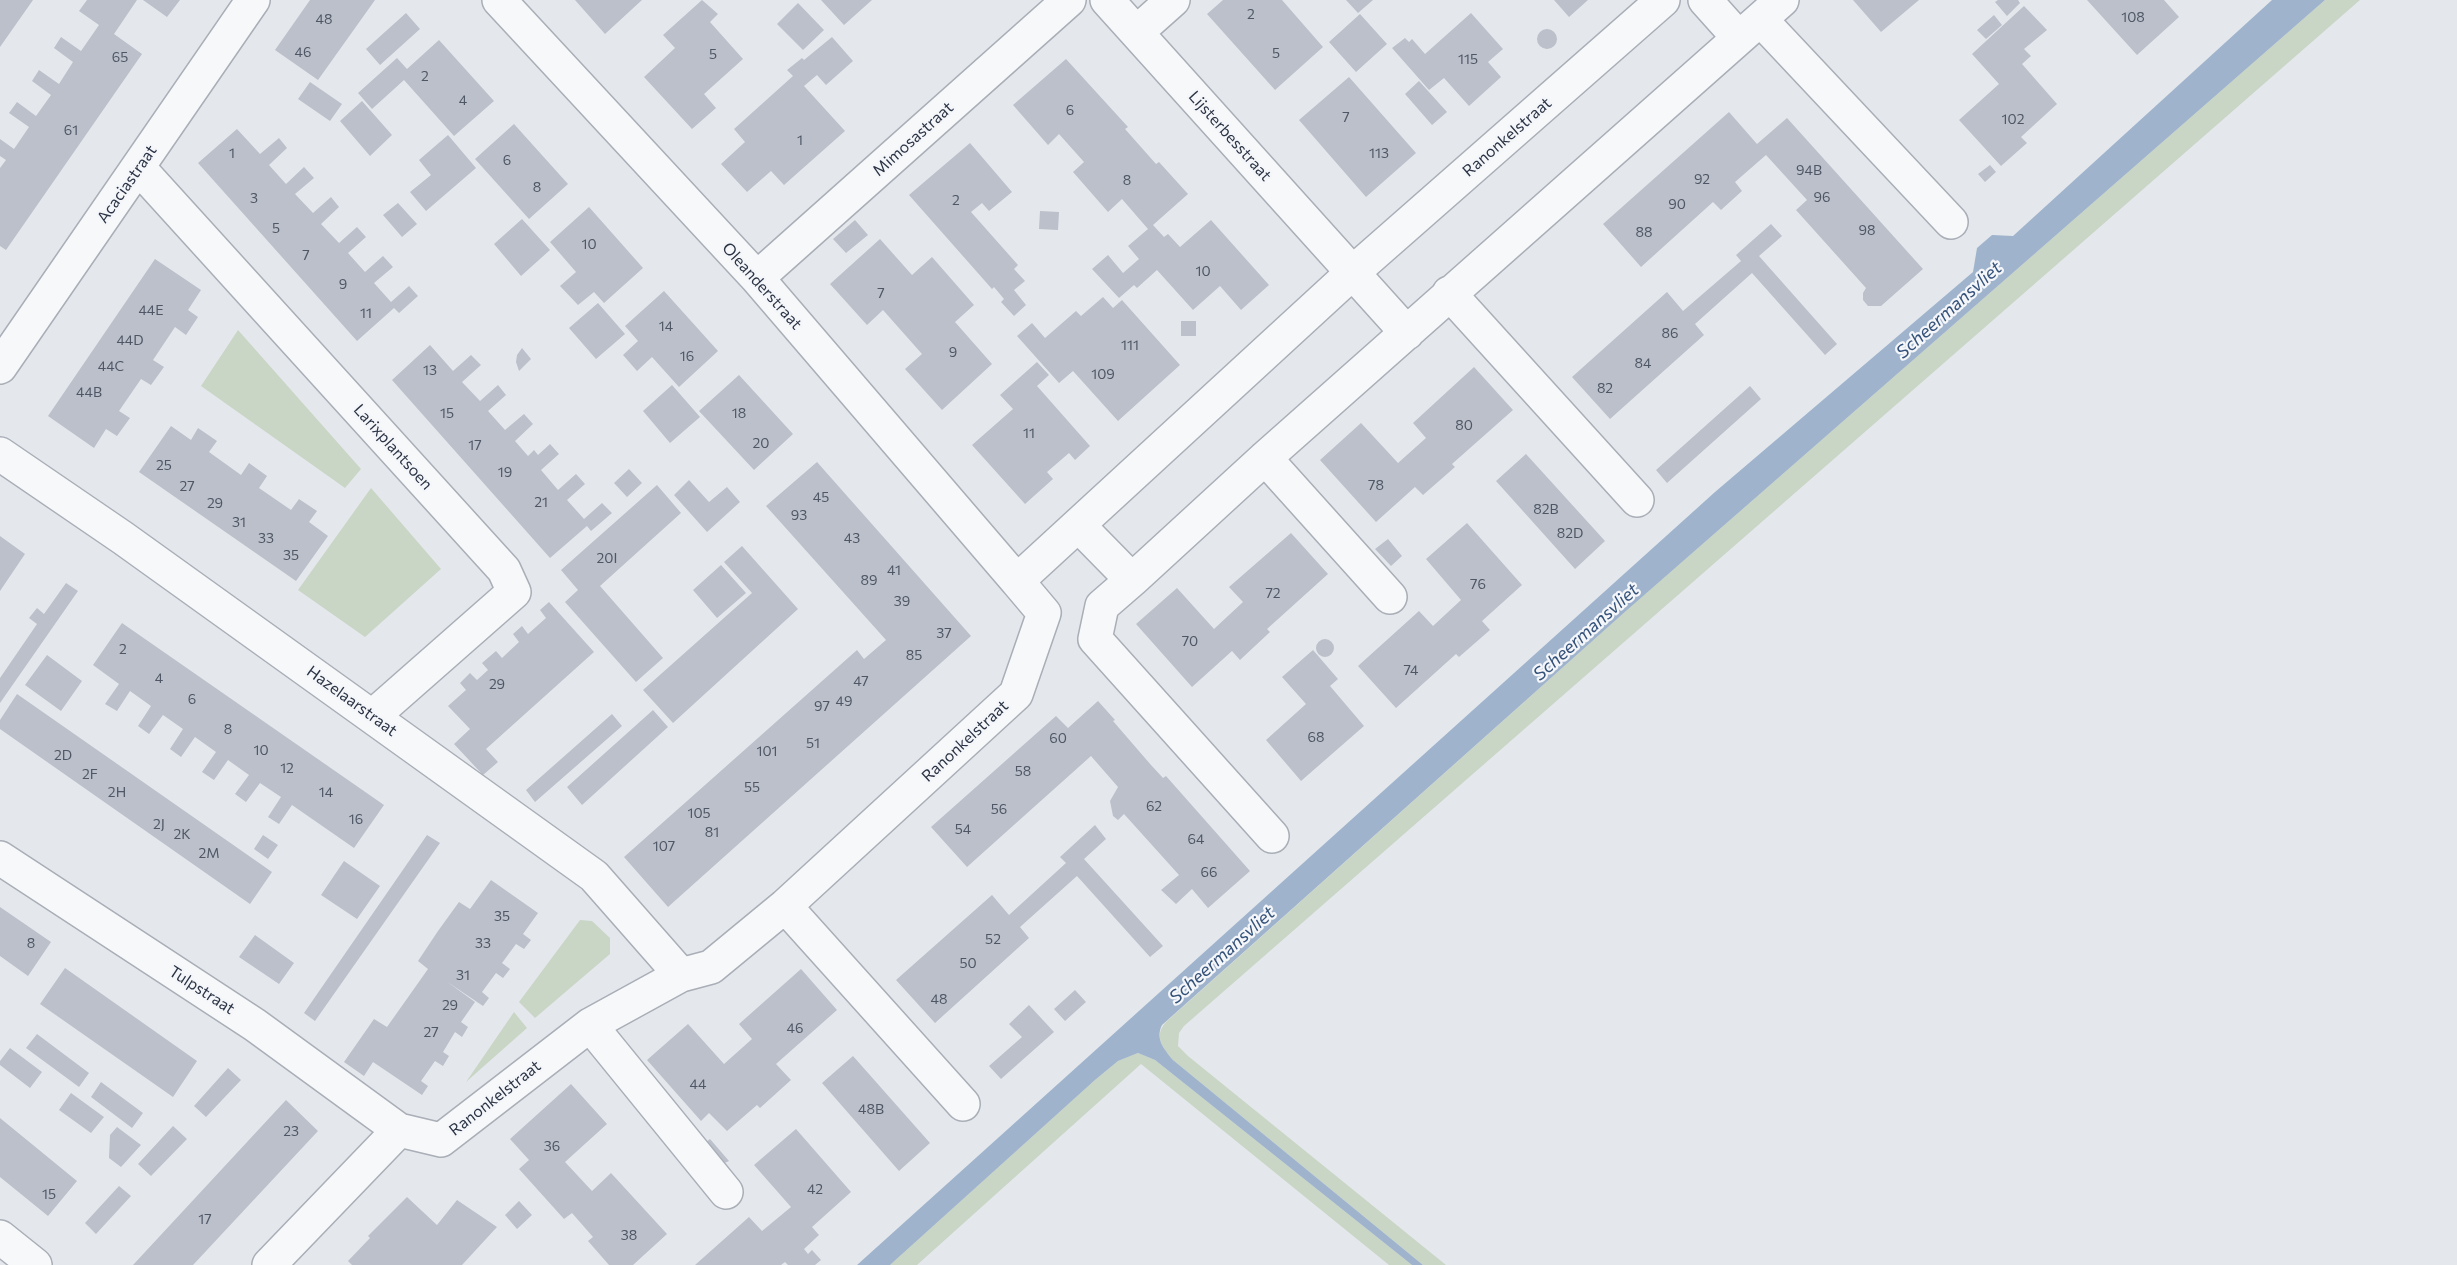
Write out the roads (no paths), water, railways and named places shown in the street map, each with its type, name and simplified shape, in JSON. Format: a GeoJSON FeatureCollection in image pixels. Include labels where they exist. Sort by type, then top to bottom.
{"type":"FeatureCollection","features":[{"type":"Feature","properties":{"kind":"street","name":"Acaciastraat"},"geometry":{"type":"LineString","coordinates":[[0,367],[253,0]]}},
{"type":"Feature","properties":{"kind":"street","name":"Oleanderstraat"},"geometry":{"type":"LineString","coordinates":[[499,0],[757,279],[1017,581]]}},
{"type":"Feature","properties":{"kind":"street","name":"Mimosastraat"},"geometry":{"type":"LineString","coordinates":[[757,279],[1069,0]]}},
{"type":"Feature","properties":{"kind":"street","name":"Lijsterbesstraat"},"geometry":{"type":"LineString","coordinates":[[1107,0],[1352,274]]}},
{"type":"Feature","properties":{"kind":"street"},"geometry":{"type":"LineString","coordinates":[[1137,32],[1173,0]]}},
{"type":"Feature","properties":{"kind":"street","name":"Ranonkelstraat"},"geometry":{"type":"LineString","coordinates":[[399,1130],[441,1140],[590,1025],[681,975],[711,967],[785,906],[1016,694],[1044,613],[1017,581],[1352,274],[1663,0]]}},
{"type":"Feature","properties":{"kind":"street"},"geometry":{"type":"LineString","coordinates":[[1705,0],[1761,19],[1951,222]]}},
{"type":"Feature","properties":{"kind":"street"},"geometry":{"type":"LineString","coordinates":[[1272,836],[1095,639],[1102,606],[1449,293],[1761,19]]}},
{"type":"Feature","properties":{"kind":"street","name":"Larixplantsoen"},"geometry":{"type":"LineString","coordinates":[[138,167],[504,570],[514,592],[373,716]]}},
{"type":"Feature","properties":{"kind":"street"},"geometry":{"type":"LineString","coordinates":[[1352,274],[1407,333]]}},
{"type":"Feature","properties":{"kind":"street"},"geometry":{"type":"LineString","coordinates":[[1449,293],[1637,500]]}},
{"type":"Feature","properties":{"kind":"street","name":"Hazelaarstraat"},"geometry":{"type":"LineString","coordinates":[[0,454],[133,545],[594,876],[681,975]]}},
{"type":"Feature","properties":{"kind":"street"},"geometry":{"type":"LineString","coordinates":[[1265,458],[1390,597]]}},
{"type":"Feature","properties":{"kind":"street"},"geometry":{"type":"LineString","coordinates":[[1079,526],[1132,580]]}},
{"type":"Feature","properties":{"kind":"street","name":"Tulpstraat"},"geometry":{"type":"LineString","coordinates":[[0,858],[255,1025],[399,1130]]}},
{"type":"Feature","properties":{"kind":"street"},"geometry":{"type":"LineString","coordinates":[[785,906],[963,1104]]}},
{"type":"Feature","properties":{"kind":"street"},"geometry":{"type":"LineString","coordinates":[[590,1025],[726,1192]]}},
{"type":"Feature","properties":{"kind":"street"},"geometry":{"type":"LineString","coordinates":[[269,1265],[399,1130]]}},
{"type":"Feature","properties":{"kind":"street"},"geometry":{"type":"LineString","coordinates":[[0,1237],[35,1265]]}},
{"type":"Feature","properties":{"kind":"water","name":"Scheermansvliet"},"geometry":{"type":"Polygon","coordinates":[[[2272,0],[2325,0],[1626,611],[1162,1025],[1160,1039],[1173,1060],[1423,1265],[1412,1265],[1155,1060],[1138,1053],[1118,1061],[1095,1080],[890,1265],[857,1265],[1715,492],[1973,272],[1977,248],[1992,235],[2013,236],[2272,0]]]}}]}
